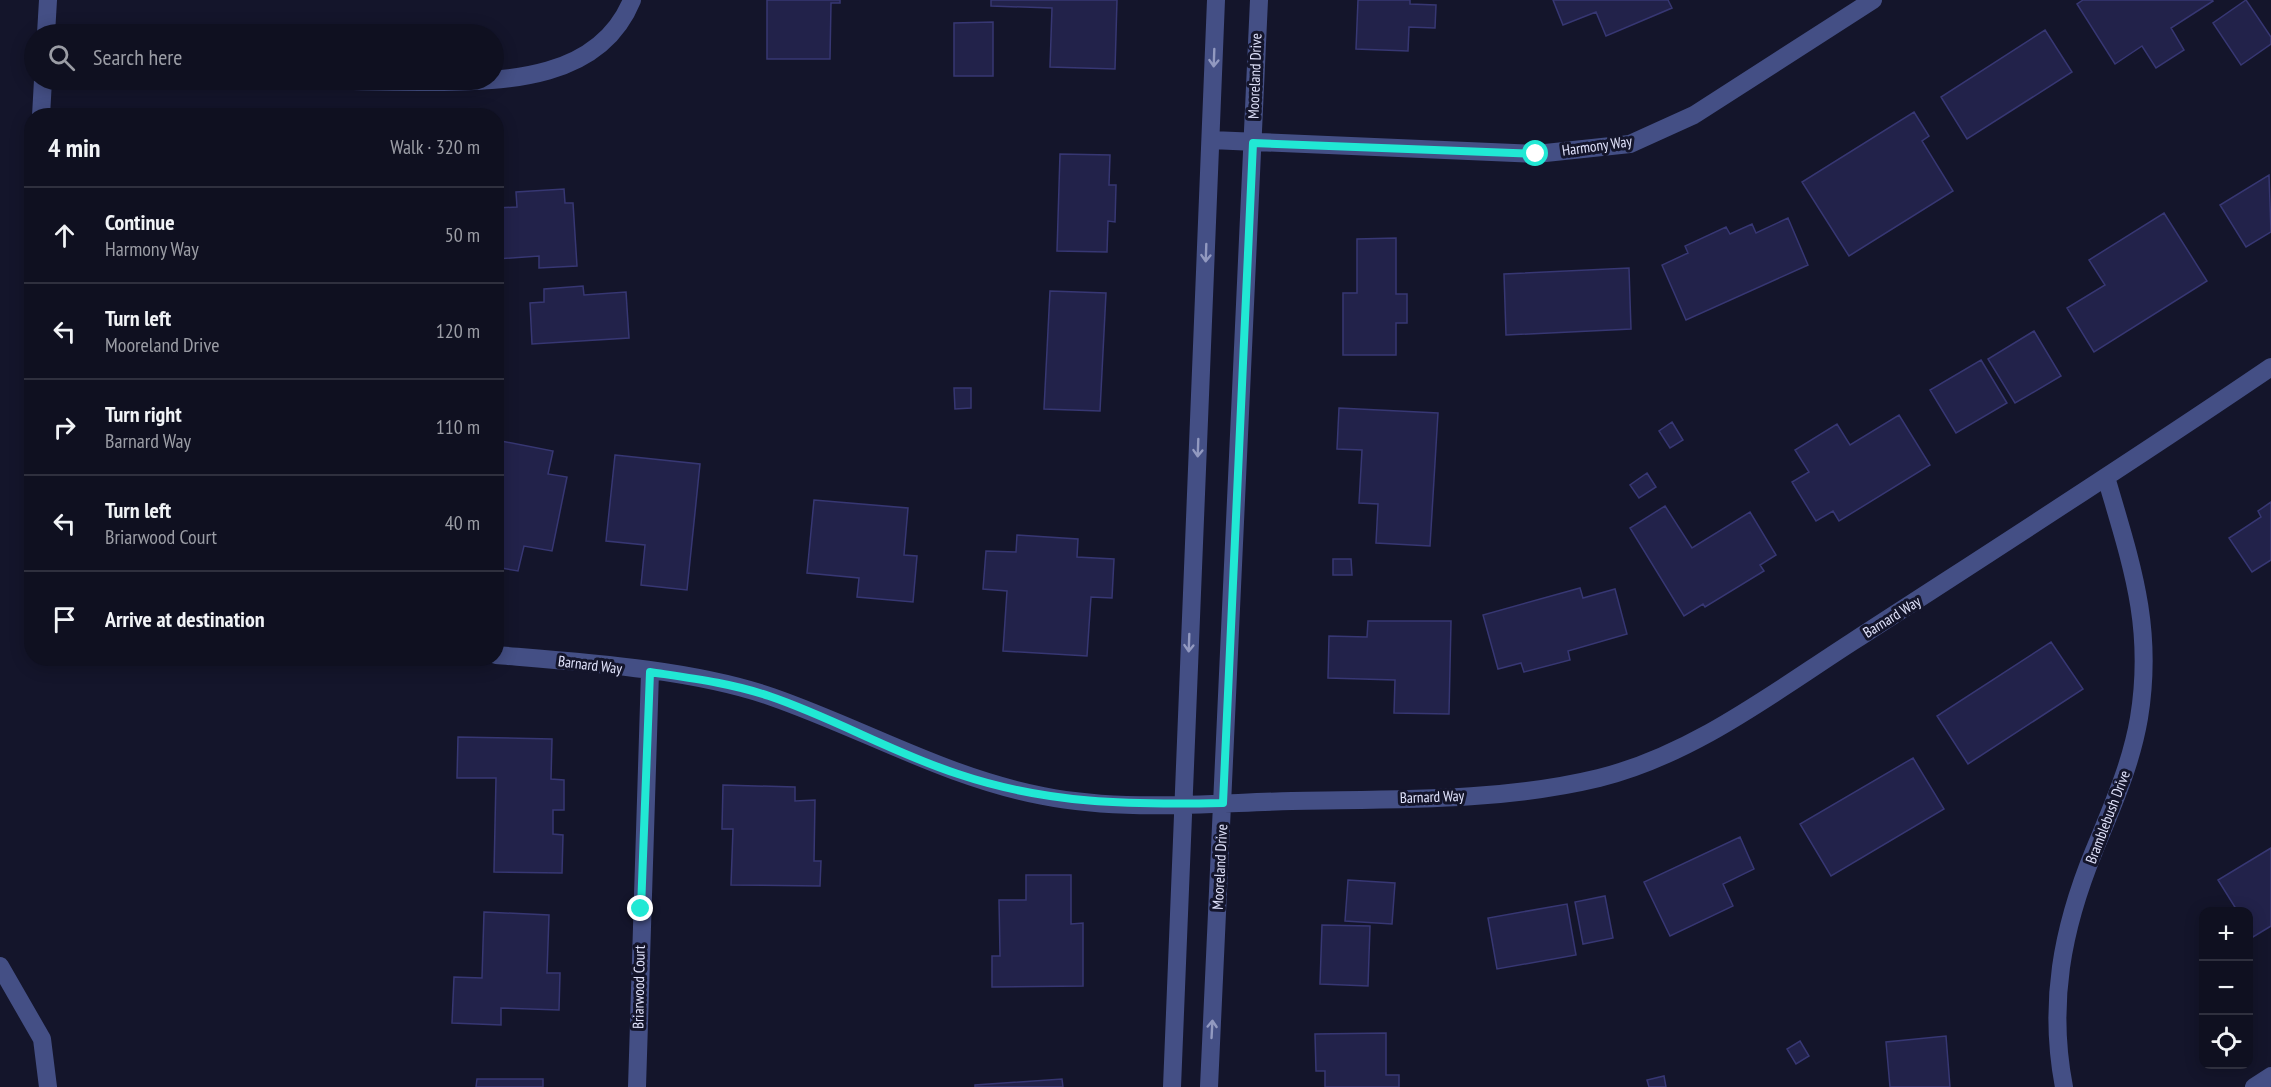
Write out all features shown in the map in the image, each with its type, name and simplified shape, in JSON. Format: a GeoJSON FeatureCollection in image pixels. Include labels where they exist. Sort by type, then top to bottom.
{"type":"FeatureCollection","features":[{"type":"Feature","properties":{"kind":"street"},"geometry":{"type":"LineString","coordinates":[[47,24],[48,0]]}},
{"type":"Feature","properties":{"kind":"street"},"geometry":{"type":"LineString","coordinates":[[504,80],[540,74],[576,61],[604,40],[627,14],[632,0]]}},
{"type":"Feature","properties":{"kind":"street"},"geometry":{"type":"LineString","coordinates":[[1172,1087],[1216,0]]}},
{"type":"Feature","properties":{"kind":"street","name":"Mooreland Drive"},"geometry":{"type":"LineString","coordinates":[[1209,1087],[1259,0]]}},
{"type":"Feature","properties":{"kind":"street","name":"Harmony Way"},"geometry":{"type":"LineString","coordinates":[[1211,140],[1536,154],[1630,144],[1694,115],[1873,0]]}},
{"type":"Feature","properties":{"kind":"street"},"geometry":{"type":"LineString","coordinates":[[41,108],[42,90]]}},
{"type":"Feature","properties":{"kind":"street","name":"Barnard Way"},"geometry":{"type":"LineString","coordinates":[[504,656],[720,682],[768,696],[816,714],[911,756],[1003,787],[1085,802],[1182,804],[1498,794],[1602,777],[1653,759],[1703,735],[1800,678],[2271,367]]}},
{"type":"Feature","properties":{"kind":"street","name":"Bramblebush Drive"},"geometry":{"type":"LineString","coordinates":[[2064,1087],[2056,1007],[2064,943],[2079,893],[2114,807],[2128,763],[2144,679],[2144,642],[2137,584],[2106,477]]}},
{"type":"Feature","properties":{"kind":"street","name":"Briarwood Court"},"geometry":{"type":"LineString","coordinates":[[637,1087],[650,672]]}},
{"type":"Feature","properties":{"kind":"street"},"geometry":{"type":"LineString","coordinates":[[0,966],[42,1039],[48,1087]]}},
{"type":"Feature","properties":{"kind":"street"},"geometry":{"type":"LineString","coordinates":[[2254,1087],[2271,1076]]}},
{"type":"Feature","properties":{"kind":"building"},"geometry":{"type":"Polygon","coordinates":[[[767,0],[840,0],[840,3],[831,3],[830,59],[767,59],[767,0]]]}},
{"type":"Feature","properties":{"kind":"building"},"geometry":{"type":"Polygon","coordinates":[[[991,0],[1117,0],[1115,69],[1050,67],[1052,8],[991,6],[991,0]]]}},
{"type":"Feature","properties":{"kind":"building"},"geometry":{"type":"Polygon","coordinates":[[[1358,0],[1410,0],[1410,4],[1436,5],[1435,28],[1409,27],[1408,51],[1356,49],[1358,0]]]}},
{"type":"Feature","properties":{"kind":"building"},"geometry":{"type":"Polygon","coordinates":[[[1553,0],[1668,0],[1672,8],[1606,36],[1596,12],[1563,25],[1553,0]]]}},
{"type":"Feature","properties":{"kind":"building"},"geometry":{"type":"Polygon","coordinates":[[[2083,0],[2213,1],[2171,28],[2184,50],[2156,68],[2142,46],[2115,64],[2077,4],[2083,0]]]}},
{"type":"Feature","properties":{"kind":"building"},"geometry":{"type":"Polygon","coordinates":[[[2246,0],[2271,37],[2271,44],[2241,65],[2213,23],[2246,0]]]}},
{"type":"Feature","properties":{"kind":"building"},"geometry":{"type":"Polygon","coordinates":[[[993,22],[993,76],[954,76],[954,23],[993,22]]]}},
{"type":"Feature","properties":{"kind":"building"},"geometry":{"type":"Polygon","coordinates":[[[2045,30],[2072,72],[1967,139],[1941,97],[2045,30]]]}},
{"type":"Feature","properties":{"kind":"building"},"geometry":{"type":"Polygon","coordinates":[[[1914,112],[1929,136],[1922,141],[1953,191],[1849,256],[1802,182],[1914,112]]]}},
{"type":"Feature","properties":{"kind":"building"},"geometry":{"type":"Polygon","coordinates":[[[1060,154],[1110,155],[1109,185],[1116,185],[1115,222],[1108,221],[1107,252],[1057,251],[1060,154]]]}},
{"type":"Feature","properties":{"kind":"building"},"geometry":{"type":"Polygon","coordinates":[[[2269,175],[2271,232],[2246,247],[2220,205],[2269,175]]]}},
{"type":"Feature","properties":{"kind":"building"},"geometry":{"type":"Polygon","coordinates":[[[564,189],[565,203],[573,203],[577,266],[539,268],[539,256],[504,258],[504,208],[517,207],[516,192],[564,189]]]}},
{"type":"Feature","properties":{"kind":"building"},"geometry":{"type":"Polygon","coordinates":[[[2164,213],[2207,281],[2094,352],[2067,308],[2105,285],[2089,260],[2164,213]]]}},
{"type":"Feature","properties":{"kind":"building"},"geometry":{"type":"Polygon","coordinates":[[[1788,218],[1808,265],[1686,320],[1662,265],[1688,253],[1685,246],[1726,227],[1730,234],[1752,224],[1756,233],[1788,218]]]}},
{"type":"Feature","properties":{"kind":"building"},"geometry":{"type":"Polygon","coordinates":[[[1396,238],[1396,294],[1407,294],[1407,323],[1396,323],[1396,355],[1343,355],[1343,293],[1357,293],[1357,239],[1396,238]]]}},
{"type":"Feature","properties":{"kind":"building"},"geometry":{"type":"Polygon","coordinates":[[[1629,268],[1631,329],[1506,335],[1504,274],[1629,268]]]}},
{"type":"Feature","properties":{"kind":"building"},"geometry":{"type":"Polygon","coordinates":[[[583,286],[584,295],[626,292],[629,338],[532,344],[530,303],[544,302],[544,289],[583,286]]]}},
{"type":"Feature","properties":{"kind":"building"},"geometry":{"type":"Polygon","coordinates":[[[1050,291],[1106,293],[1100,411],[1044,409],[1050,291]]]}},
{"type":"Feature","properties":{"kind":"building"},"geometry":{"type":"Polygon","coordinates":[[[2034,331],[2061,376],[2015,403],[1988,359],[2034,331]]]}},
{"type":"Feature","properties":{"kind":"building"},"geometry":{"type":"Polygon","coordinates":[[[1981,360],[2007,403],[1956,433],[1930,390],[1981,360]]]}},
{"type":"Feature","properties":{"kind":"building"},"geometry":{"type":"Polygon","coordinates":[[[954,388],[971,388],[971,408],[955,409],[954,388]]]}},
{"type":"Feature","properties":{"kind":"building"},"geometry":{"type":"Polygon","coordinates":[[[1339,408],[1438,413],[1430,546],[1376,543],[1378,504],[1359,503],[1362,450],[1337,449],[1339,408]]]}},
{"type":"Feature","properties":{"kind":"building"},"geometry":{"type":"Polygon","coordinates":[[[1899,415],[1930,465],[1839,521],[1833,511],[1816,521],[1792,482],[1809,472],[1795,450],[1837,424],[1850,445],[1899,415]]]}},
{"type":"Feature","properties":{"kind":"building"},"geometry":{"type":"Polygon","coordinates":[[[1672,422],[1683,440],[1670,448],[1659,431],[1672,422]]]}},
{"type":"Feature","properties":{"kind":"building"},"geometry":{"type":"Polygon","coordinates":[[[504,442],[553,451],[548,474],[567,477],[552,551],[524,546],[518,571],[504,568],[504,442]]]}},
{"type":"Feature","properties":{"kind":"building"},"geometry":{"type":"Polygon","coordinates":[[[615,455],[700,464],[687,590],[641,585],[645,545],[606,541],[615,455]]]}},
{"type":"Feature","properties":{"kind":"building"},"geometry":{"type":"Polygon","coordinates":[[[1647,473],[1656,487],[1639,498],[1630,485],[1647,473]]]}},
{"type":"Feature","properties":{"kind":"building"},"geometry":{"type":"Polygon","coordinates":[[[814,500],[908,508],[904,555],[917,556],[913,602],[857,597],[859,578],[807,573],[814,500]]]}},
{"type":"Feature","properties":{"kind":"building"},"geometry":{"type":"Polygon","coordinates":[[[2271,502],[2271,560],[2252,572],[2229,538],[2261,517],[2258,511],[2271,502]]]}},
{"type":"Feature","properties":{"kind":"building"},"geometry":{"type":"Polygon","coordinates":[[[1665,506],[1692,548],[1750,512],[1776,555],[1760,565],[1764,571],[1705,607],[1703,604],[1684,616],[1630,528],[1665,506]]]}},
{"type":"Feature","properties":{"kind":"building"},"geometry":{"type":"Polygon","coordinates":[[[1017,535],[1078,539],[1077,557],[1114,559],[1112,598],[1091,597],[1087,656],[1003,651],[1007,591],[983,589],[986,551],[1016,552],[1017,535]]]}},
{"type":"Feature","properties":{"kind":"building"},"geometry":{"type":"Polygon","coordinates":[[[1333,559],[1351,559],[1352,575],[1333,575],[1333,559]]]}},
{"type":"Feature","properties":{"kind":"building"},"geometry":{"type":"Polygon","coordinates":[[[1580,588],[1583,598],[1615,589],[1627,634],[1568,651],[1570,660],[1524,672],[1521,663],[1498,669],[1483,615],[1580,588]]]}},
{"type":"Feature","properties":{"kind":"building"},"geometry":{"type":"Polygon","coordinates":[[[1368,621],[1451,621],[1449,714],[1394,713],[1395,680],[1328,678],[1329,636],[1367,637],[1368,621]]]}},
{"type":"Feature","properties":{"kind":"building"},"geometry":{"type":"Polygon","coordinates":[[[2051,642],[2083,689],[1968,764],[1937,716],[2051,642]]]}},
{"type":"Feature","properties":{"kind":"building"},"geometry":{"type":"Polygon","coordinates":[[[458,737],[552,739],[551,779],[564,780],[564,810],[553,810],[553,834],[563,835],[562,873],[494,872],[496,778],[457,778],[458,737]]]}},
{"type":"Feature","properties":{"kind":"building"},"geometry":{"type":"Polygon","coordinates":[[[1913,758],[1944,809],[1831,876],[1800,824],[1913,758]]]}},
{"type":"Feature","properties":{"kind":"building"},"geometry":{"type":"Polygon","coordinates":[[[723,785],[795,787],[795,801],[815,800],[814,861],[821,861],[820,886],[731,885],[733,829],[722,829],[723,785]]]}},
{"type":"Feature","properties":{"kind":"building"},"geometry":{"type":"Polygon","coordinates":[[[1740,837],[1754,869],[1723,884],[1733,906],[1670,936],[1644,882],[1740,837]]]}},
{"type":"Feature","properties":{"kind":"building"},"geometry":{"type":"Polygon","coordinates":[[[2271,848],[2271,926],[2253,937],[2253,907],[2235,907],[2218,880],[2271,848]]]}},
{"type":"Feature","properties":{"kind":"building"},"geometry":{"type":"Polygon","coordinates":[[[1026,875],[1071,875],[1071,924],[1083,923],[1083,986],[992,987],[992,956],[1000,956],[999,900],[1026,900],[1026,875]]]}},
{"type":"Feature","properties":{"kind":"building"},"geometry":{"type":"Polygon","coordinates":[[[1348,880],[1395,883],[1392,924],[1345,921],[1348,880]]]}},
{"type":"Feature","properties":{"kind":"building"},"geometry":{"type":"Polygon","coordinates":[[[1605,896],[1613,938],[1583,944],[1575,902],[1605,896]]]}},
{"type":"Feature","properties":{"kind":"building"},"geometry":{"type":"Polygon","coordinates":[[[1567,904],[1576,955],[1497,969],[1488,918],[1567,904]]]}},
{"type":"Feature","properties":{"kind":"building"},"geometry":{"type":"Polygon","coordinates":[[[484,912],[549,915],[547,973],[560,973],[559,1010],[501,1008],[501,1025],[452,1023],[454,977],[482,978],[484,912]]]}},
{"type":"Feature","properties":{"kind":"building"},"geometry":{"type":"Polygon","coordinates":[[[1322,925],[1370,926],[1368,986],[1320,984],[1322,925]]]}},
{"type":"Feature","properties":{"kind":"building"},"geometry":{"type":"Polygon","coordinates":[[[1386,1033],[1386,1075],[1399,1075],[1399,1087],[1325,1087],[1325,1071],[1316,1071],[1315,1034],[1386,1033]]]}},
{"type":"Feature","properties":{"kind":"building"},"geometry":{"type":"Polygon","coordinates":[[[1946,1036],[1950,1087],[1890,1087],[1886,1042],[1946,1036]]]}},
{"type":"Feature","properties":{"kind":"building"},"geometry":{"type":"Polygon","coordinates":[[[1800,1041],[1809,1056],[1796,1064],[1787,1049],[1800,1041]]]}},
{"type":"Feature","properties":{"kind":"building"},"geometry":{"type":"Polygon","coordinates":[[[1664,1076],[1666,1087],[1649,1087],[1647,1080],[1664,1076]]]}},
{"type":"Feature","properties":{"kind":"building"},"geometry":{"type":"Polygon","coordinates":[[[477,1079],[543,1079],[543,1087],[476,1087],[477,1079]]]}},
{"type":"Feature","properties":{"kind":"building"},"geometry":{"type":"Polygon","coordinates":[[[1062,1079],[1063,1087],[975,1087],[975,1085],[1062,1079]]]}},
{"type":"Feature","properties":{"kind":"route"},"geometry":{"type":"LineString","coordinates":[[641,909],[650,672],[720,682],[768,696],[958,774],[1046,797],[1085,802],[1150,805],[1223,803],[1253,143],[1536,154]]}}]}
